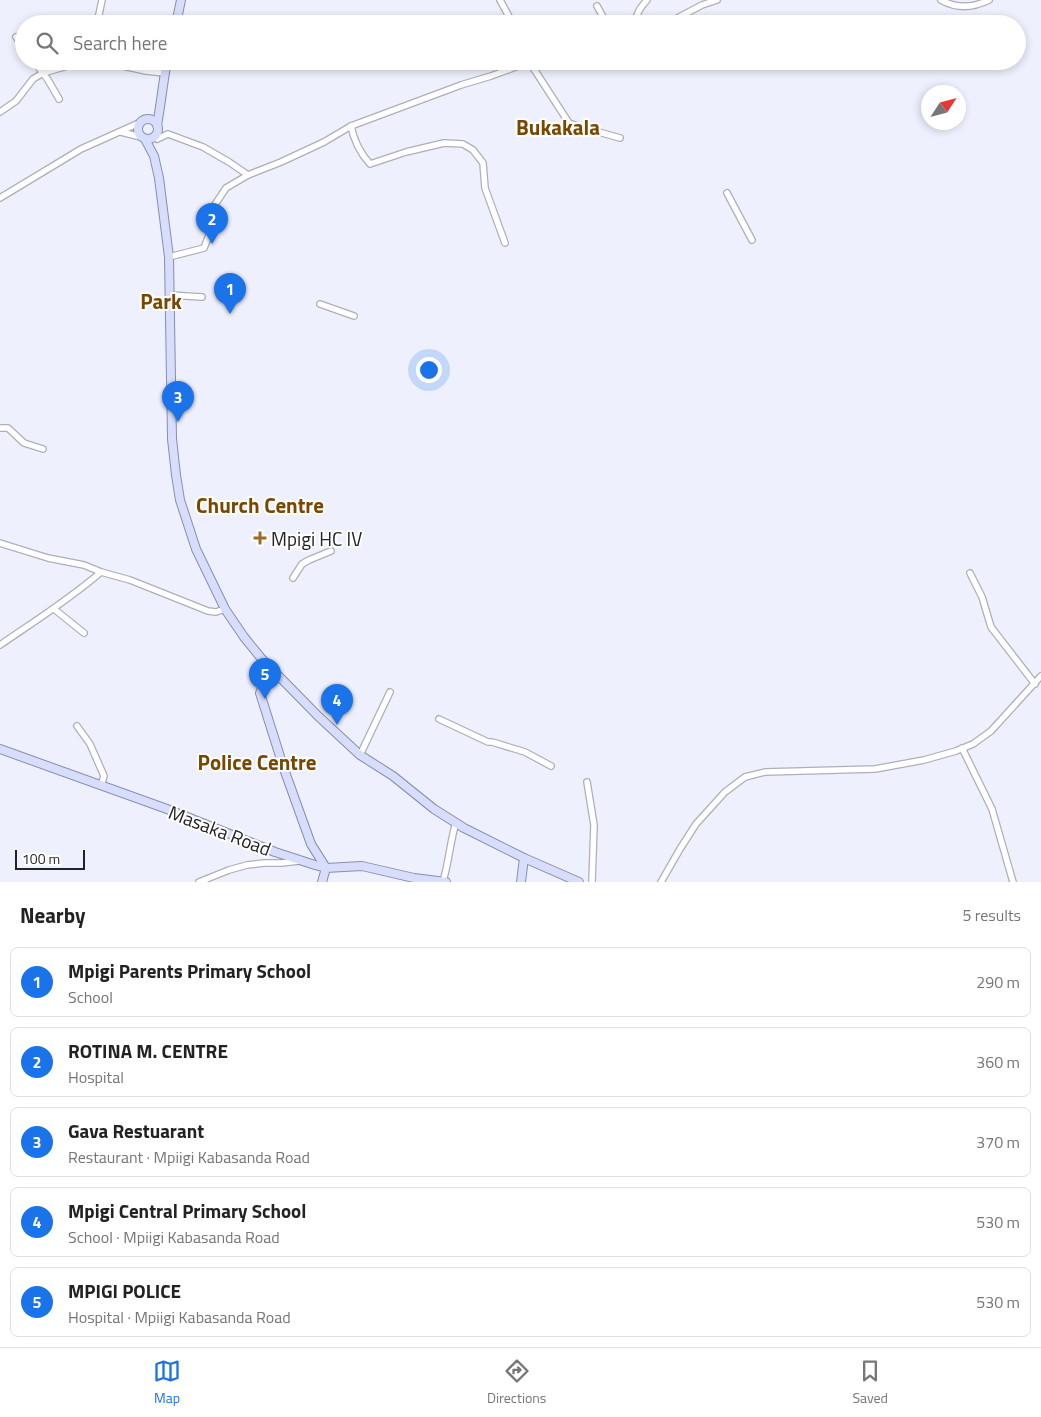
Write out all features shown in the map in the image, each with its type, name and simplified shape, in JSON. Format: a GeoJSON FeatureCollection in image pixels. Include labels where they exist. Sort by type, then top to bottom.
{"type":"FeatureCollection","features":[{"type":"Feature","properties":{"kind":"main road"},"geometry":{"type":"LineString","coordinates":[[178,15],[181,0]]}},
{"type":"Feature","properties":{"kind":"main road"},"geometry":{"type":"LineString","coordinates":[[154,156],[166,70]]}},
{"type":"Feature","properties":{"kind":"main road"},"geometry":{"type":"LineString","coordinates":[[162,103],[147,119],[139,123],[137,128],[138,133],[154,156],[159,178],[168,257],[172,439],[176,475],[180,500],[196,549],[225,609],[244,637],[276,673],[360,756],[393,776],[434,809],[456,822],[524,858],[579,882]]}},
{"type":"Feature","properties":{"kind":"main road"},"geometry":{"type":"LineString","coordinates":[[147,119],[153,120],[157,125]]}},
{"type":"Feature","properties":{"kind":"main road"},"geometry":{"type":"LineString","coordinates":[[143,138],[157,137]]}},
{"type":"Feature","properties":{"kind":"main road"},"geometry":{"type":"LineString","coordinates":[[276,673],[271,675],[266,681],[260,693],[284,770],[311,844],[326,868],[322,882]]}},
{"type":"Feature","properties":{"kind":"main road","name":"Masaka Road"},"geometry":{"type":"LineString","coordinates":[[0,749],[167,809],[299,860],[326,868],[362,866],[388,873],[444,882]]}},
{"type":"Feature","properties":{"kind":"main road"},"geometry":{"type":"LineString","coordinates":[[522,882],[524,858]]}},
{"type":"Feature","properties":{"kind":"street"},"geometry":{"type":"LineString","coordinates":[[99,15],[102,0]]}},
{"type":"Feature","properties":{"kind":"street"},"geometry":{"type":"LineString","coordinates":[[500,0],[508,15]]}},
{"type":"Feature","properties":{"kind":"street"},"geometry":{"type":"LineString","coordinates":[[637,15],[647,0]]}},
{"type":"Feature","properties":{"kind":"street"},"geometry":{"type":"LineString","coordinates":[[683,15],[716,0]]}},
{"type":"Feature","properties":{"kind":"street"},"geometry":{"type":"LineString","coordinates":[[941,0],[954,5],[974,6],[988,0]]}},
{"type":"Feature","properties":{"kind":"street"},"geometry":{"type":"LineString","coordinates":[[597,6],[602,15]]}},
{"type":"Feature","properties":{"kind":"street"},"geometry":{"type":"LineString","coordinates":[[41,70],[59,99]]}},
{"type":"Feature","properties":{"kind":"street"},"geometry":{"type":"LineString","coordinates":[[0,112],[16,101],[33,79],[54,70]]}},
{"type":"Feature","properties":{"kind":"street"},"geometry":{"type":"LineString","coordinates":[[141,70],[165,73]]}},
{"type":"Feature","properties":{"kind":"street"},"geometry":{"type":"LineString","coordinates":[[168,257],[204,248],[209,234],[212,209],[226,188],[248,175],[324,142],[350,126],[507,70]]}},
{"type":"Feature","properties":{"kind":"street"},"geometry":{"type":"LineString","coordinates":[[535,70],[569,123],[620,138]]}},
{"type":"Feature","properties":{"kind":"street"},"geometry":{"type":"LineString","coordinates":[[0,198],[81,149],[139,123]]}},
{"type":"Feature","properties":{"kind":"street"},"geometry":{"type":"LineString","coordinates":[[350,126],[363,157],[370,164],[406,152],[444,143],[463,144],[473,150],[483,163],[485,188],[505,243]]}},
{"type":"Feature","properties":{"kind":"street"},"geometry":{"type":"LineString","coordinates":[[121,132],[143,138]]}},
{"type":"Feature","properties":{"kind":"street"},"geometry":{"type":"LineString","coordinates":[[157,137],[168,134],[193,142],[248,175]]}},
{"type":"Feature","properties":{"kind":"street"},"geometry":{"type":"LineString","coordinates":[[727,193],[752,240]]}},
{"type":"Feature","properties":{"kind":"street"},"geometry":{"type":"LineString","coordinates":[[169,295],[202,297]]}},
{"type":"Feature","properties":{"kind":"street"},"geometry":{"type":"LineString","coordinates":[[320,304],[354,316]]}},
{"type":"Feature","properties":{"kind":"street"},"geometry":{"type":"LineString","coordinates":[[0,428],[8,428],[24,443],[43,449]]}},
{"type":"Feature","properties":{"kind":"street"},"geometry":{"type":"LineString","coordinates":[[0,543],[48,558],[84,565],[130,580],[208,611],[216,612],[225,609]]}},
{"type":"Feature","properties":{"kind":"street"},"geometry":{"type":"LineString","coordinates":[[293,578],[302,564],[331,551]]}},
{"type":"Feature","properties":{"kind":"street"},"geometry":{"type":"LineString","coordinates":[[0,644],[54,609],[101,572]]}},
{"type":"Feature","properties":{"kind":"street"},"geometry":{"type":"LineString","coordinates":[[970,573],[982,597],[991,627],[1035,684]]}},
{"type":"Feature","properties":{"kind":"street"},"geometry":{"type":"LineString","coordinates":[[54,609],[84,633]]}},
{"type":"Feature","properties":{"kind":"street"},"geometry":{"type":"LineString","coordinates":[[661,882],[696,824],[725,792],[745,778],[765,772],[875,769],[924,760],[962,748],[973,744],[991,731],[1041,676]]}},
{"type":"Feature","properties":{"kind":"street"},"geometry":{"type":"LineString","coordinates":[[360,756],[390,692]]}},
{"type":"Feature","properties":{"kind":"street"},"geometry":{"type":"LineString","coordinates":[[439,720],[488,742],[525,752],[551,766]]}},
{"type":"Feature","properties":{"kind":"street"},"geometry":{"type":"LineString","coordinates":[[77,726],[90,744],[104,776],[101,786]]}},
{"type":"Feature","properties":{"kind":"street"},"geometry":{"type":"LineString","coordinates":[[962,748],[992,809],[1013,882]]}},
{"type":"Feature","properties":{"kind":"street"},"geometry":{"type":"LineString","coordinates":[[587,782],[594,825],[592,882]]}},
{"type":"Feature","properties":{"kind":"street"},"geometry":{"type":"LineString","coordinates":[[444,882],[456,822]]}},
{"type":"Feature","properties":{"kind":"street"},"geometry":{"type":"LineString","coordinates":[[199,882],[246,865],[281,864],[299,860]]}},
{"type":"Feature","properties":{"kind":"place","name":"ROTINA M. CENTRE"},"geometry":{"type":"Point","coordinates":[212,244]}},
{"type":"Feature","properties":{"kind":"place","name":"Mpigi Parents Primary School"},"geometry":{"type":"Point","coordinates":[230,314]}},
{"type":"Feature","properties":{"kind":"place","name":"Gava Restuarant"},"geometry":{"type":"Point","coordinates":[178,422]}},
{"type":"Feature","properties":{"kind":"place","name":"Mpigi HC IV"},"geometry":{"type":"Point","coordinates":[260,538]}},
{"type":"Feature","properties":{"kind":"place","name":"MPIGI POLICE"},"geometry":{"type":"Point","coordinates":[265,699]}},
{"type":"Feature","properties":{"kind":"place","name":"Mpigi Central Primary School"},"geometry":{"type":"Point","coordinates":[337,725]}},
{"type":"Feature","properties":{"kind":"district","name":"Bukakala"},"geometry":{"type":"Point","coordinates":[558,127]}},
{"type":"Feature","properties":{"kind":"district","name":"Park"},"geometry":{"type":"Point","coordinates":[161,301]}},
{"type":"Feature","properties":{"kind":"district","name":"Church Centre"},"geometry":{"type":"Point","coordinates":[260,505]}},
{"type":"Feature","properties":{"kind":"district","name":"Police Centre"},"geometry":{"type":"Point","coordinates":[257,762]}}]}
